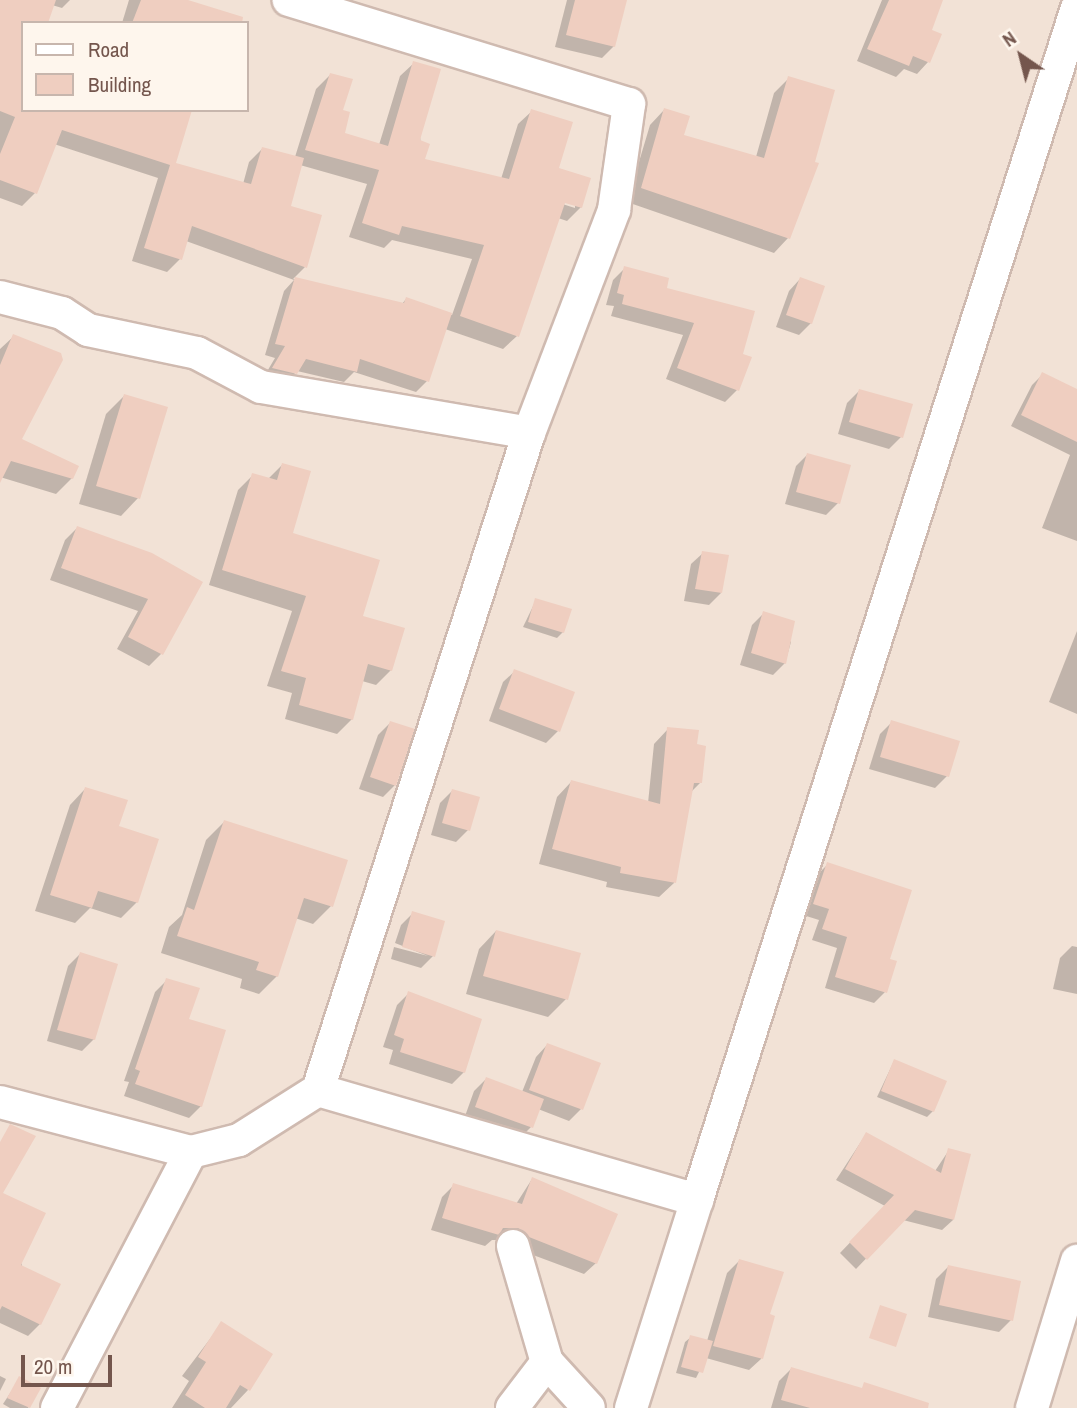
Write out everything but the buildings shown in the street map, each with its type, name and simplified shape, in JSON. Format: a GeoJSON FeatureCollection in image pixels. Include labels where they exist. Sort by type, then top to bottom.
{"type":"FeatureCollection","features":[{"type":"Feature","properties":{"kind":"street"},"geometry":{"type":"LineString","coordinates":[[0,1102],[191,1152],[239,1140],[318,1090],[529,433],[614,210],[629,104],[289,0]]}},
{"type":"Feature","properties":{"kind":"street"},"geometry":{"type":"LineString","coordinates":[[631,1408],[1077,8]]}},
{"type":"Feature","properties":{"kind":"street"},"geometry":{"type":"LineString","coordinates":[[0,298],[62,313],[88,330],[197,353],[261,387],[529,433]]}},
{"type":"Feature","properties":{"kind":"street"},"geometry":{"type":"LineString","coordinates":[[318,1090],[697,1200]]}},
{"type":"Feature","properties":{"kind":"street"},"geometry":{"type":"LineString","coordinates":[[57,1408],[191,1152]]}},
{"type":"Feature","properties":{"kind":"street"},"geometry":{"type":"LineString","coordinates":[[513,1246],[547,1362],[589,1408]]}},
{"type":"Feature","properties":{"kind":"street"},"geometry":{"type":"LineString","coordinates":[[1032,1408],[1077,1261]]}},
{"type":"Feature","properties":{"kind":"street"},"geometry":{"type":"LineString","coordinates":[[512,1408],[547,1362]]}},
{"type":"Feature","properties":{"kind":"shaded area"},"geometry":{"type":"Polygon","coordinates":[[[0,0],[1077,0],[1077,1408],[0,1408],[0,0]]]}}]}
